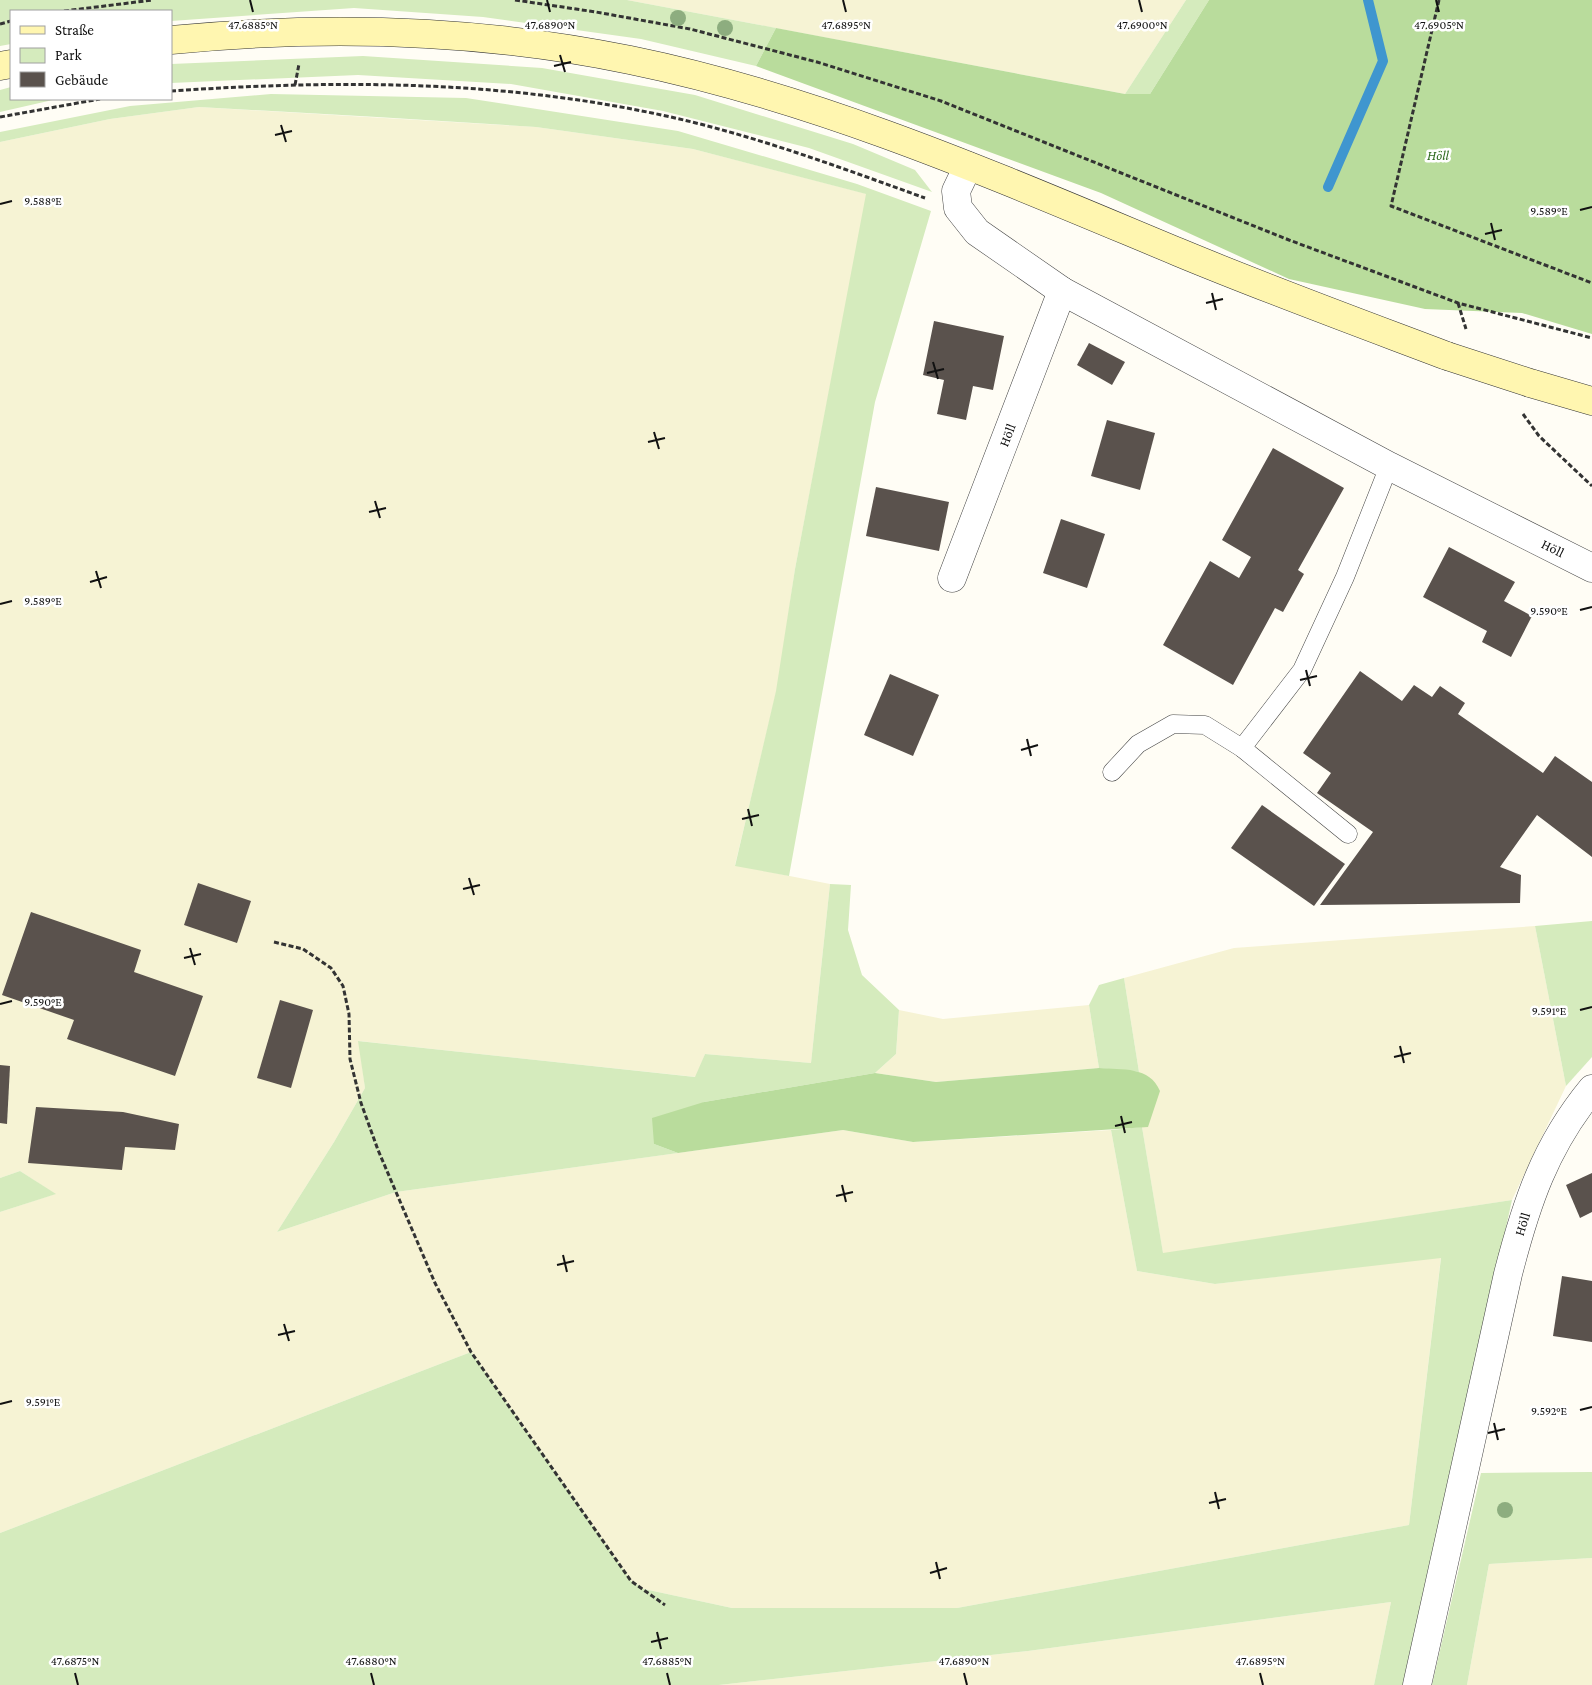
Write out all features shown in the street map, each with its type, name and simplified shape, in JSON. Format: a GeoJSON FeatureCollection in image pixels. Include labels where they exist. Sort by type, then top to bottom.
{"type":"FeatureCollection","features":[{"type":"Feature","properties":{"kind":"main road"},"geometry":{"type":"LineString","coordinates":[[172,40],[304,30],[407,32],[500,41],[629,60],[724,82],[814,109],[968,166],[1227,272],[1447,356],[1592,401]]}},
{"type":"Feature","properties":{"kind":"street"},"geometry":{"type":"LineString","coordinates":[[958,208],[956,191],[968,166]]}},
{"type":"Feature","properties":{"kind":"street","name":"Höll"},"geometry":{"type":"LineString","coordinates":[[958,208],[977,232],[1062,291],[1389,466],[1592,568]]}},
{"type":"Feature","properties":{"kind":"street","name":"Höll"},"geometry":{"type":"LineString","coordinates":[[952,578],[1062,291]]}},
{"type":"Feature","properties":{"kind":"street","name":"Höll"},"geometry":{"type":"LineString","coordinates":[[1417,1685],[1521,1223],[1537,1178],[1556,1138],[1592,1089]]}},
{"type":"Feature","properties":{"kind":"lane"},"geometry":{"type":"LineString","coordinates":[[1242,748],[1302,670],[1345,577],[1389,466]]}},
{"type":"Feature","properties":{"kind":"lane"},"geometry":{"type":"LineString","coordinates":[[1112,772],[1138,744],[1173,724],[1205,724],[1242,748],[1348,834]]}},
{"type":"Feature","properties":{"kind":"path"},"geometry":{"type":"LineString","coordinates":[[72,10],[153,0]]}},
{"type":"Feature","properties":{"kind":"path"},"geometry":{"type":"LineString","coordinates":[[515,0],[690,29],[817,62],[940,102],[1289,240],[1458,303],[1592,338]]}},
{"type":"Feature","properties":{"kind":"path"},"geometry":{"type":"LineString","coordinates":[[1439,0],[1391,206],[1592,283]]}},
{"type":"Feature","properties":{"kind":"path"},"geometry":{"type":"LineString","coordinates":[[172,91],[381,83],[453,86],[576,100],[653,113],[786,148],[932,201],[958,208]]}},
{"type":"Feature","properties":{"kind":"path"},"geometry":{"type":"LineString","coordinates":[[0,117],[94,100]]}},
{"type":"Feature","properties":{"kind":"path"},"geometry":{"type":"LineString","coordinates":[[274,942],[303,949],[331,968],[343,986],[348,1014],[350,1059],[361,1103],[378,1150],[435,1283],[471,1352],[631,1581],[665,1605]]}},
{"type":"Feature","properties":{"kind":"shaded area"},"geometry":{"type":"Polygon","coordinates":[[[627,0],[1186,0],[1125,94],[627,0]]]}},
{"type":"Feature","properties":{"kind":"shaded area"},"geometry":{"type":"Polygon","coordinates":[[[199,107],[536,127],[693,149],[867,194],[795,569],[778,685],[735,865],[830,884],[811,1063],[705,1054],[696,1077],[359,1041],[365,1088],[334,1142],[277,1232],[396,1192],[843,1130],[913,1142],[1111,1130],[1137,1271],[1215,1284],[1441,1257],[1409,1525],[957,1608],[732,1608],[644,1589],[631,1581],[471,1352],[0,1533],[0,1212],[55,1194],[20,1171],[0,1178],[0,142],[110,119],[199,107]]]}},
{"type":"Feature","properties":{"kind":"shaded area"},"geometry":{"type":"Polygon","coordinates":[[[1535,926],[1566,1086],[1512,1200],[1163,1254],[1142,1127],[1139,1072],[1124,978],[1234,948],[1535,926]]]}},
{"type":"Feature","properties":{"kind":"shaded area"},"geometry":{"type":"Polygon","coordinates":[[[1089,1005],[1099,1068],[936,1082],[875,1073],[896,1054],[899,1010],[943,1019],[1089,1005]]]}},
{"type":"Feature","properties":{"kind":"shaded area"},"geometry":{"type":"Polygon","coordinates":[[[1592,1558],[1592,1685],[1467,1685],[1489,1564],[1592,1558]]]}},
{"type":"Feature","properties":{"kind":"shaded area"},"geometry":{"type":"Polygon","coordinates":[[[1391,1602],[1374,1685],[719,1685],[1028,1651],[1391,1602]]]}},
{"type":"Feature","properties":{"kind":"green space"},"geometry":{"type":"Polygon","coordinates":[[[0,0],[627,0],[776,28],[756,66],[641,39],[483,17],[354,8],[172,21],[172,10],[10,10],[10,44],[0,46],[0,0]]]}},
{"type":"Feature","properties":{"kind":"green space"},"geometry":{"type":"Polygon","coordinates":[[[1186,0],[1209,0],[1150,94],[1125,94],[1186,0]]]}},
{"type":"Feature","properties":{"kind":"green space","name":"Höll"},"geometry":{"type":"Polygon","coordinates":[[[1209,0],[1592,0],[1592,334],[1522,313],[1425,309],[1289,279],[1101,193],[756,66],[776,28],[1125,94],[1150,94],[1209,0]]]}},
{"type":"Feature","properties":{"kind":"green space"},"geometry":{"type":"Polygon","coordinates":[[[363,56],[542,68],[695,95],[853,144],[915,170],[932,192],[809,148],[663,111],[511,84],[358,75],[172,83],[172,64],[363,56]]]}},
{"type":"Feature","properties":{"kind":"green space"},"geometry":{"type":"Polygon","coordinates":[[[10,87],[10,100],[53,100],[0,112],[0,90],[10,87]]]}},
{"type":"Feature","properties":{"kind":"green space"},"geometry":{"type":"Polygon","coordinates":[[[271,94],[466,98],[678,131],[857,184],[931,211],[875,402],[789,876],[735,866],[776,691],[795,569],[866,194],[693,149],[536,127],[377,117],[199,107],[110,119],[0,142],[0,132],[130,106],[271,94]]]}},
{"type":"Feature","properties":{"kind":"green space"},"geometry":{"type":"Polygon","coordinates":[[[830,884],[851,885],[848,930],[862,975],[899,1010],[896,1054],[875,1073],[704,1102],[654,1144],[678,1153],[396,1192],[277,1232],[334,1142],[365,1088],[358,1041],[695,1077],[705,1054],[811,1063],[830,884]]]}},
{"type":"Feature","properties":{"kind":"green space"},"geometry":{"type":"Polygon","coordinates":[[[1592,921],[1592,1057],[1566,1086],[1535,926],[1592,921]]]}},
{"type":"Feature","properties":{"kind":"green space"},"geometry":{"type":"Polygon","coordinates":[[[1124,978],[1139,1072],[1099,1068],[1089,1005],[1099,985],[1124,978]]]}},
{"type":"Feature","properties":{"kind":"green space"},"geometry":{"type":"Polygon","coordinates":[[[1099,1068],[1142,1073],[1155,1083],[1160,1091],[1148,1127],[913,1142],[843,1130],[678,1153],[654,1144],[652,1118],[704,1102],[875,1073],[936,1082],[1099,1068]]]}},
{"type":"Feature","properties":{"kind":"green space"},"geometry":{"type":"Polygon","coordinates":[[[1142,1127],[1163,1253],[1512,1200],[1405,1685],[1374,1685],[1391,1602],[1028,1651],[719,1685],[0,1685],[0,1533],[471,1352],[631,1581],[644,1589],[732,1608],[957,1608],[1409,1525],[1441,1258],[1215,1284],[1137,1271],[1111,1130],[1142,1127]]]}},
{"type":"Feature","properties":{"kind":"green space"},"geometry":{"type":"Polygon","coordinates":[[[20,1171],[56,1194],[0,1212],[0,1178],[20,1171]]]}},
{"type":"Feature","properties":{"kind":"green space"},"geometry":{"type":"Polygon","coordinates":[[[1592,1472],[1592,1558],[1489,1564],[1467,1685],[1432,1685],[1481,1473],[1592,1472]]]}},
{"type":"Feature","properties":{"kind":"building"},"geometry":{"type":"Polygon","coordinates":[[[934,321],[1004,336],[993,390],[973,386],[966,420],[937,414],[944,380],[923,375],[934,321]]]}},
{"type":"Feature","properties":{"kind":"building"},"geometry":{"type":"Polygon","coordinates":[[[1089,343],[1125,362],[1112,385],[1077,365],[1089,343]]]}},
{"type":"Feature","properties":{"kind":"building"},"geometry":{"type":"Polygon","coordinates":[[[1107,420],[1155,433],[1140,490],[1091,476],[1107,420]]]}},
{"type":"Feature","properties":{"kind":"building"},"geometry":{"type":"Polygon","coordinates":[[[1273,448],[1344,488],[1298,570],[1304,574],[1283,612],[1275,608],[1233,685],[1163,645],[1210,561],[1239,578],[1251,557],[1222,540],[1273,448]]]}},
{"type":"Feature","properties":{"kind":"building"},"geometry":{"type":"Polygon","coordinates":[[[876,487],[949,502],[939,551],[866,536],[876,487]]]}},
{"type":"Feature","properties":{"kind":"building"},"geometry":{"type":"Polygon","coordinates":[[[1061,519],[1105,534],[1087,588],[1043,573],[1061,519]]]}},
{"type":"Feature","properties":{"kind":"building"},"geometry":{"type":"Polygon","coordinates":[[[1449,547],[1515,582],[1504,601],[1532,616],[1511,657],[1482,642],[1487,631],[1423,597],[1449,547]]]}},
{"type":"Feature","properties":{"kind":"building"},"geometry":{"type":"Polygon","coordinates":[[[1360,671],[1402,701],[1414,685],[1432,697],[1440,686],[1465,703],[1458,714],[1543,773],[1555,756],[1592,782],[1592,857],[1537,815],[1500,867],[1521,875],[1520,903],[1320,905],[1373,832],[1317,793],[1331,773],[1303,753],[1360,671]]]}},
{"type":"Feature","properties":{"kind":"building"},"geometry":{"type":"Polygon","coordinates":[[[890,674],[939,695],[913,756],[864,735],[890,674]]]}},
{"type":"Feature","properties":{"kind":"building"},"geometry":{"type":"Polygon","coordinates":[[[1262,805],[1345,864],[1314,906],[1231,848],[1262,805]]]}},
{"type":"Feature","properties":{"kind":"building"},"geometry":{"type":"Polygon","coordinates":[[[198,883],[251,901],[237,943],[184,925],[198,883]]]}},
{"type":"Feature","properties":{"kind":"building"},"geometry":{"type":"Polygon","coordinates":[[[31,912],[141,950],[134,972],[203,996],[175,1076],[67,1039],[74,1020],[2,995],[31,912]]]}},
{"type":"Feature","properties":{"kind":"building"},"geometry":{"type":"Polygon","coordinates":[[[280,1000],[313,1010],[291,1088],[257,1078],[280,1000]]]}},
{"type":"Feature","properties":{"kind":"building"},"geometry":{"type":"Polygon","coordinates":[[[0,1065],[10,1066],[7,1124],[0,1123],[0,1065]]]}},
{"type":"Feature","properties":{"kind":"building"},"geometry":{"type":"Polygon","coordinates":[[[36,1107],[123,1112],[179,1124],[175,1150],[125,1147],[122,1170],[28,1163],[36,1107]]]}},
{"type":"Feature","properties":{"kind":"building"},"geometry":{"type":"Polygon","coordinates":[[[1592,1173],[1592,1212],[1580,1218],[1566,1185],[1592,1173]]]}},
{"type":"Feature","properties":{"kind":"building"},"geometry":{"type":"Polygon","coordinates":[[[1562,1276],[1592,1281],[1592,1342],[1553,1336],[1562,1276]]]}},
{"type":"Feature","properties":{"kind":"waterway"},"geometry":{"type":"LineString","coordinates":[[1328,187],[1383,61],[1368,0]]}}]}
